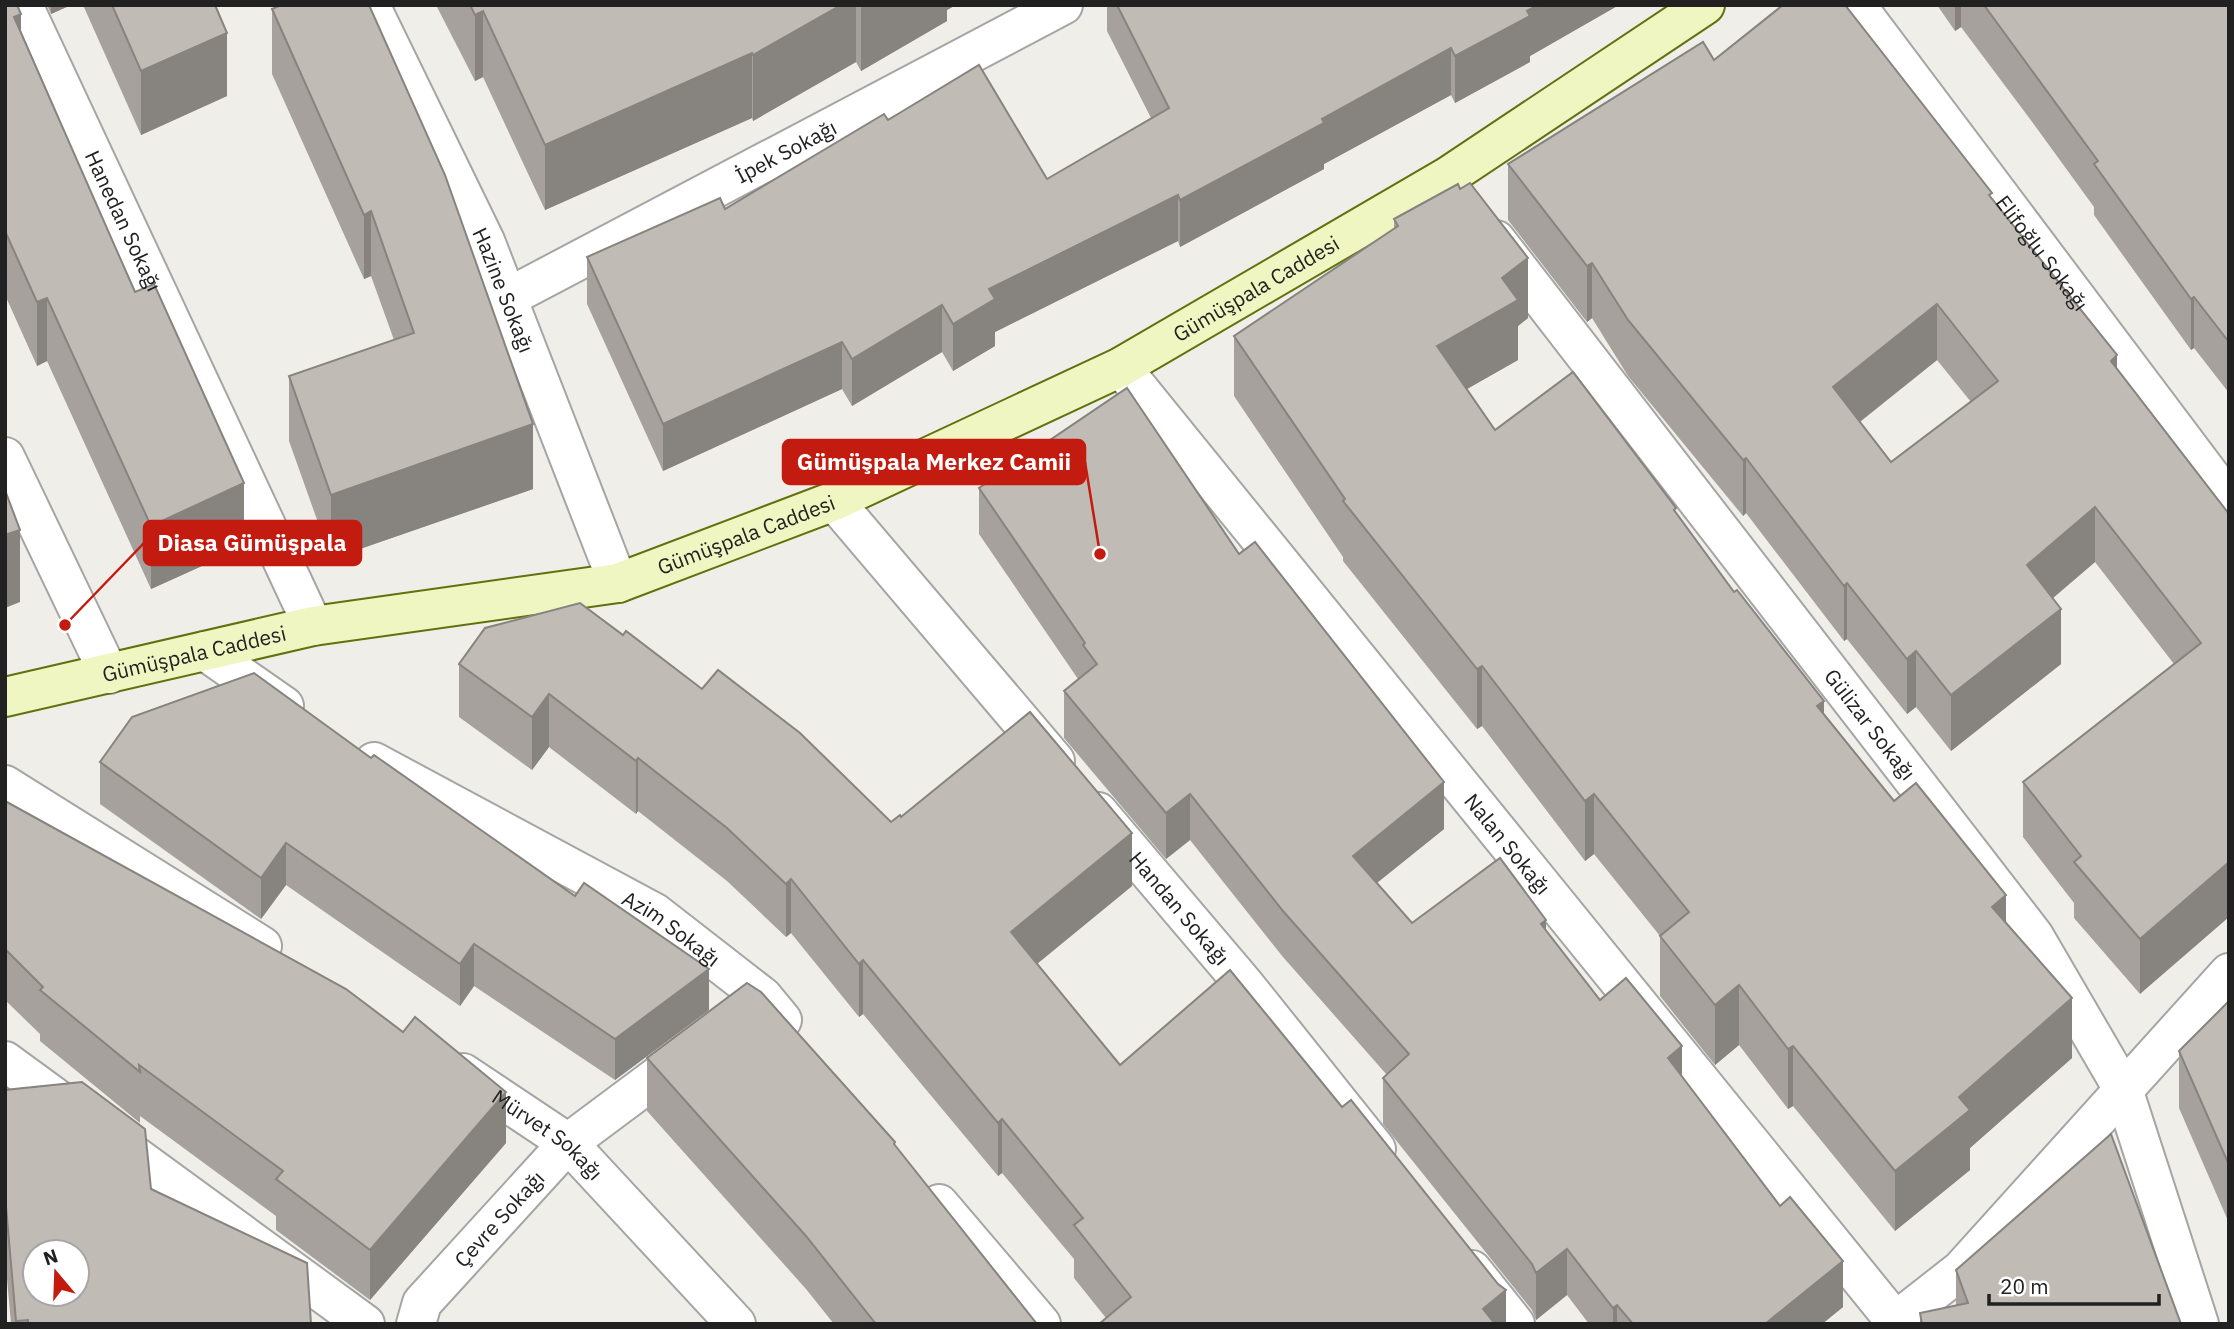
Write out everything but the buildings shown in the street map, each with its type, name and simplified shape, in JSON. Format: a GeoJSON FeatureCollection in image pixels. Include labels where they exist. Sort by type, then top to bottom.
{"type":"FeatureCollection","features":[{"type":"Feature","properties":{"kind":"street","name":"Hanedan Sokağı"},"geometry":{"type":"LineString","coordinates":[[23,5],[313,626]]}},
{"type":"Feature","properties":{"kind":"street","name":"Hazine Sokağı"},"geometry":{"type":"LineString","coordinates":[[370,5],[485,241],[618,583]]}},
{"type":"Feature","properties":{"kind":"street","name":"İpek Sokağı"},"geometry":{"type":"LineString","coordinates":[[507,299],[1063,5]]}},
{"type":"Feature","properties":{"kind":"street","name":"Gümüşpala Caddesi"},"geometry":{"type":"LineString","coordinates":[[5,697],[313,626],[618,583],[834,501],[1121,367],[1461,195],[1705,5]]}},
{"type":"Feature","properties":{"kind":"street","name":"Elifoğlu Sokağı"},"geometry":{"type":"LineString","coordinates":[[1856,5],[2229,501]]}},
{"type":"Feature","properties":{"kind":"street","name":"Gülizar Sokağı"},"geometry":{"type":"LineString","coordinates":[[1461,195],[2034,936],[2123,1089],[2199,1324]]}},
{"type":"Feature","properties":{"kind":"street","name":"Nalan Sokağı"},"geometry":{"type":"LineString","coordinates":[[1121,367],[1894,1322]]}},
{"type":"Feature","properties":{"kind":"street"},"geometry":{"type":"LineString","coordinates":[[5,457],[108,674]]}},
{"type":"Feature","properties":{"kind":"street","name":"Handan Sokağı"},"geometry":{"type":"LineString","coordinates":[[834,501],[1244,984],[1396,1175]]}},
{"type":"Feature","properties":{"kind":"street","name":"Azim Sokağı"},"geometry":{"type":"LineString","coordinates":[[205,651],[328,736],[655,913],[763,997],[808,1050]]}},
{"type":"Feature","properties":{"kind":"street"},"geometry":{"type":"LineString","coordinates":[[5,785],[288,962]]}},
{"type":"Feature","properties":{"kind":"street"},"geometry":{"type":"LineString","coordinates":[[1894,1322],[1961,1270],[2229,973]]}},
{"type":"Feature","properties":{"kind":"street","name":"Çevre Sokağı"},"geometry":{"type":"LineString","coordinates":[[416,1324],[422,1303],[568,1143],[763,997]]}},
{"type":"Feature","properties":{"kind":"street","name":"Mürvet Sokağı"},"geometry":{"type":"LineString","coordinates":[[429,1051],[568,1143],[736,1324]]}},
{"type":"Feature","properties":{"kind":"street"},"geometry":{"type":"LineString","coordinates":[[5,1061],[365,1324]]}},
{"type":"Feature","properties":{"kind":"street"},"geometry":{"type":"LineString","coordinates":[[916,1176],[1041,1324]]}},
{"type":"Feature","properties":{"kind":"street"},"geometry":{"type":"LineString","coordinates":[[1447,1239],[1515,1324]]}},
{"type":"Feature","properties":{"kind":"place","name":"Gümüşpala Merkez Camii"},"geometry":{"type":"Point","coordinates":[1100,554]}},
{"type":"Feature","properties":{"kind":"place","name":"Diasa Gümüşpala"},"geometry":{"type":"Point","coordinates":[65,625]}}]}
